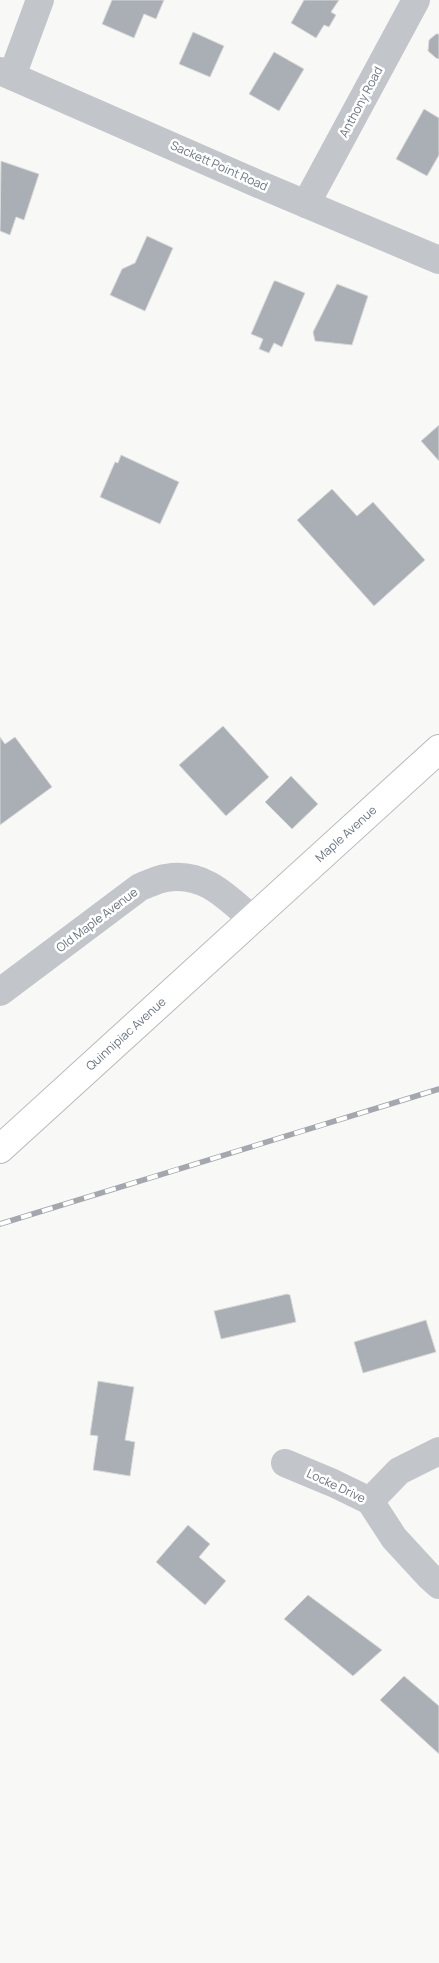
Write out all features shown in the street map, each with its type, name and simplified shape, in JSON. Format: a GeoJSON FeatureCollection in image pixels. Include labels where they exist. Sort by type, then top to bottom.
{"type":"FeatureCollection","features":[{"type":"Feature","properties":{"kind":"main road","name":"Maple Avenue"},"geometry":{"type":"LineString","coordinates":[[252,919],[439,750]]}},
{"type":"Feature","properties":{"kind":"main road","name":"Quinnipiac Avenue"},"geometry":{"type":"LineString","coordinates":[[0,1149],[252,919]]}},
{"type":"Feature","properties":{"kind":"street"},"geometry":{"type":"LineString","coordinates":[[6,73],[40,0]]}},
{"type":"Feature","properties":{"kind":"street","name":"Anthony Road"},"geometry":{"type":"LineString","coordinates":[[306,204],[416,0]]}},
{"type":"Feature","properties":{"kind":"street","name":"Sackett Point Road"},"geometry":{"type":"LineString","coordinates":[[6,73],[439,260]]}},
{"type":"Feature","properties":{"kind":"street","name":"Old Maple Avenue"},"geometry":{"type":"LineString","coordinates":[[0,992],[140,887],[166,878],[192,877],[217,888],[252,919]]}},
{"type":"Feature","properties":{"kind":"street"},"geometry":{"type":"LineString","coordinates":[[370,1501],[399,1471],[439,1451]]}},
{"type":"Feature","properties":{"kind":"street","name":"Locke Drive"},"geometry":{"type":"LineString","coordinates":[[285,1463],[334,1482],[370,1501],[394,1538],[439,1585]]}},
{"type":"Feature","properties":{"kind":"building"},"geometry":{"type":"Polygon","coordinates":[[[112,0],[164,0],[156,19],[144,14],[134,38],[102,24],[112,0]]]}},
{"type":"Feature","properties":{"kind":"building"},"geometry":{"type":"Polygon","coordinates":[[[304,0],[339,0],[331,12],[336,15],[329,27],[324,25],[316,38],[291,23],[304,0]]]}},
{"type":"Feature","properties":{"kind":"building"},"geometry":{"type":"Polygon","coordinates":[[[193,32],[224,46],[210,77],[179,64],[193,32]]]}},
{"type":"Feature","properties":{"kind":"building"},"geometry":{"type":"Polygon","coordinates":[[[436,34],[439,34],[439,59],[428,51],[429,40],[436,34]]]}},
{"type":"Feature","properties":{"kind":"building"},"geometry":{"type":"Polygon","coordinates":[[[274,52],[304,69],[279,111],[249,94],[274,52]]]}},
{"type":"Feature","properties":{"kind":"building"},"geometry":{"type":"Polygon","coordinates":[[[424,109],[439,118],[439,155],[427,176],[396,159],[424,109]]]}},
{"type":"Feature","properties":{"kind":"building"},"geometry":{"type":"Polygon","coordinates":[[[1,161],[39,174],[24,220],[16,217],[10,235],[0,231],[1,161]]]}},
{"type":"Feature","properties":{"kind":"building"},"geometry":{"type":"Polygon","coordinates":[[[147,236],[173,248],[145,311],[110,295],[122,269],[135,263],[147,236]]]}},
{"type":"Feature","properties":{"kind":"building"},"geometry":{"type":"Polygon","coordinates":[[[274,281],[305,293],[282,347],[274,343],[269,353],[259,349],[263,339],[251,334],[274,281]]]}},
{"type":"Feature","properties":{"kind":"building"},"geometry":{"type":"Polygon","coordinates":[[[337,284],[368,296],[352,345],[315,341],[313,332],[337,284]]]}},
{"type":"Feature","properties":{"kind":"building"},"geometry":{"type":"Polygon","coordinates":[[[439,425],[439,461],[421,441],[439,425]]]}},
{"type":"Feature","properties":{"kind":"building"},"geometry":{"type":"Polygon","coordinates":[[[121,455],[179,482],[160,524],[100,497],[115,462],[118,463],[121,455]]]}},
{"type":"Feature","properties":{"kind":"building"},"geometry":{"type":"Polygon","coordinates":[[[332,489],[357,516],[373,502],[425,560],[374,606],[297,520],[332,489]]]}},
{"type":"Feature","properties":{"kind":"building"},"geometry":{"type":"Polygon","coordinates":[[[223,726],[269,777],[226,816],[179,765],[223,726]]]}},
{"type":"Feature","properties":{"kind":"building"},"geometry":{"type":"Polygon","coordinates":[[[0,737],[5,744],[15,737],[52,787],[0,825],[0,737]]]}},
{"type":"Feature","properties":{"kind":"building"},"geometry":{"type":"Polygon","coordinates":[[[291,776],[318,804],[292,829],[265,802],[291,776]]]}},
{"type":"Feature","properties":{"kind":"building"},"geometry":{"type":"Polygon","coordinates":[[[287,1294],[290,1295],[296,1322],[221,1339],[214,1311],[287,1294]]]}},
{"type":"Feature","properties":{"kind":"building"},"geometry":{"type":"Polygon","coordinates":[[[426,1320],[436,1352],[363,1373],[354,1342],[426,1320]]]}},
{"type":"Feature","properties":{"kind":"building"},"geometry":{"type":"Polygon","coordinates":[[[98,1381],[134,1387],[125,1440],[135,1442],[130,1476],[93,1470],[98,1436],[90,1435],[98,1381]]]}},
{"type":"Feature","properties":{"kind":"building"},"geometry":{"type":"Polygon","coordinates":[[[188,1525],[210,1544],[199,1557],[226,1581],[205,1605],[156,1562],[188,1525]]]}},
{"type":"Feature","properties":{"kind":"building"},"geometry":{"type":"Polygon","coordinates":[[[308,1595],[382,1650],[353,1676],[284,1619],[308,1595]]]}},
{"type":"Feature","properties":{"kind":"building"},"geometry":{"type":"Polygon","coordinates":[[[404,1676],[439,1706],[439,1754],[380,1700],[404,1676]]]}},
{"type":"Feature","properties":{"kind":"railway"},"geometry":{"type":"LineString","coordinates":[[0,1224],[439,1089]]}}]}
